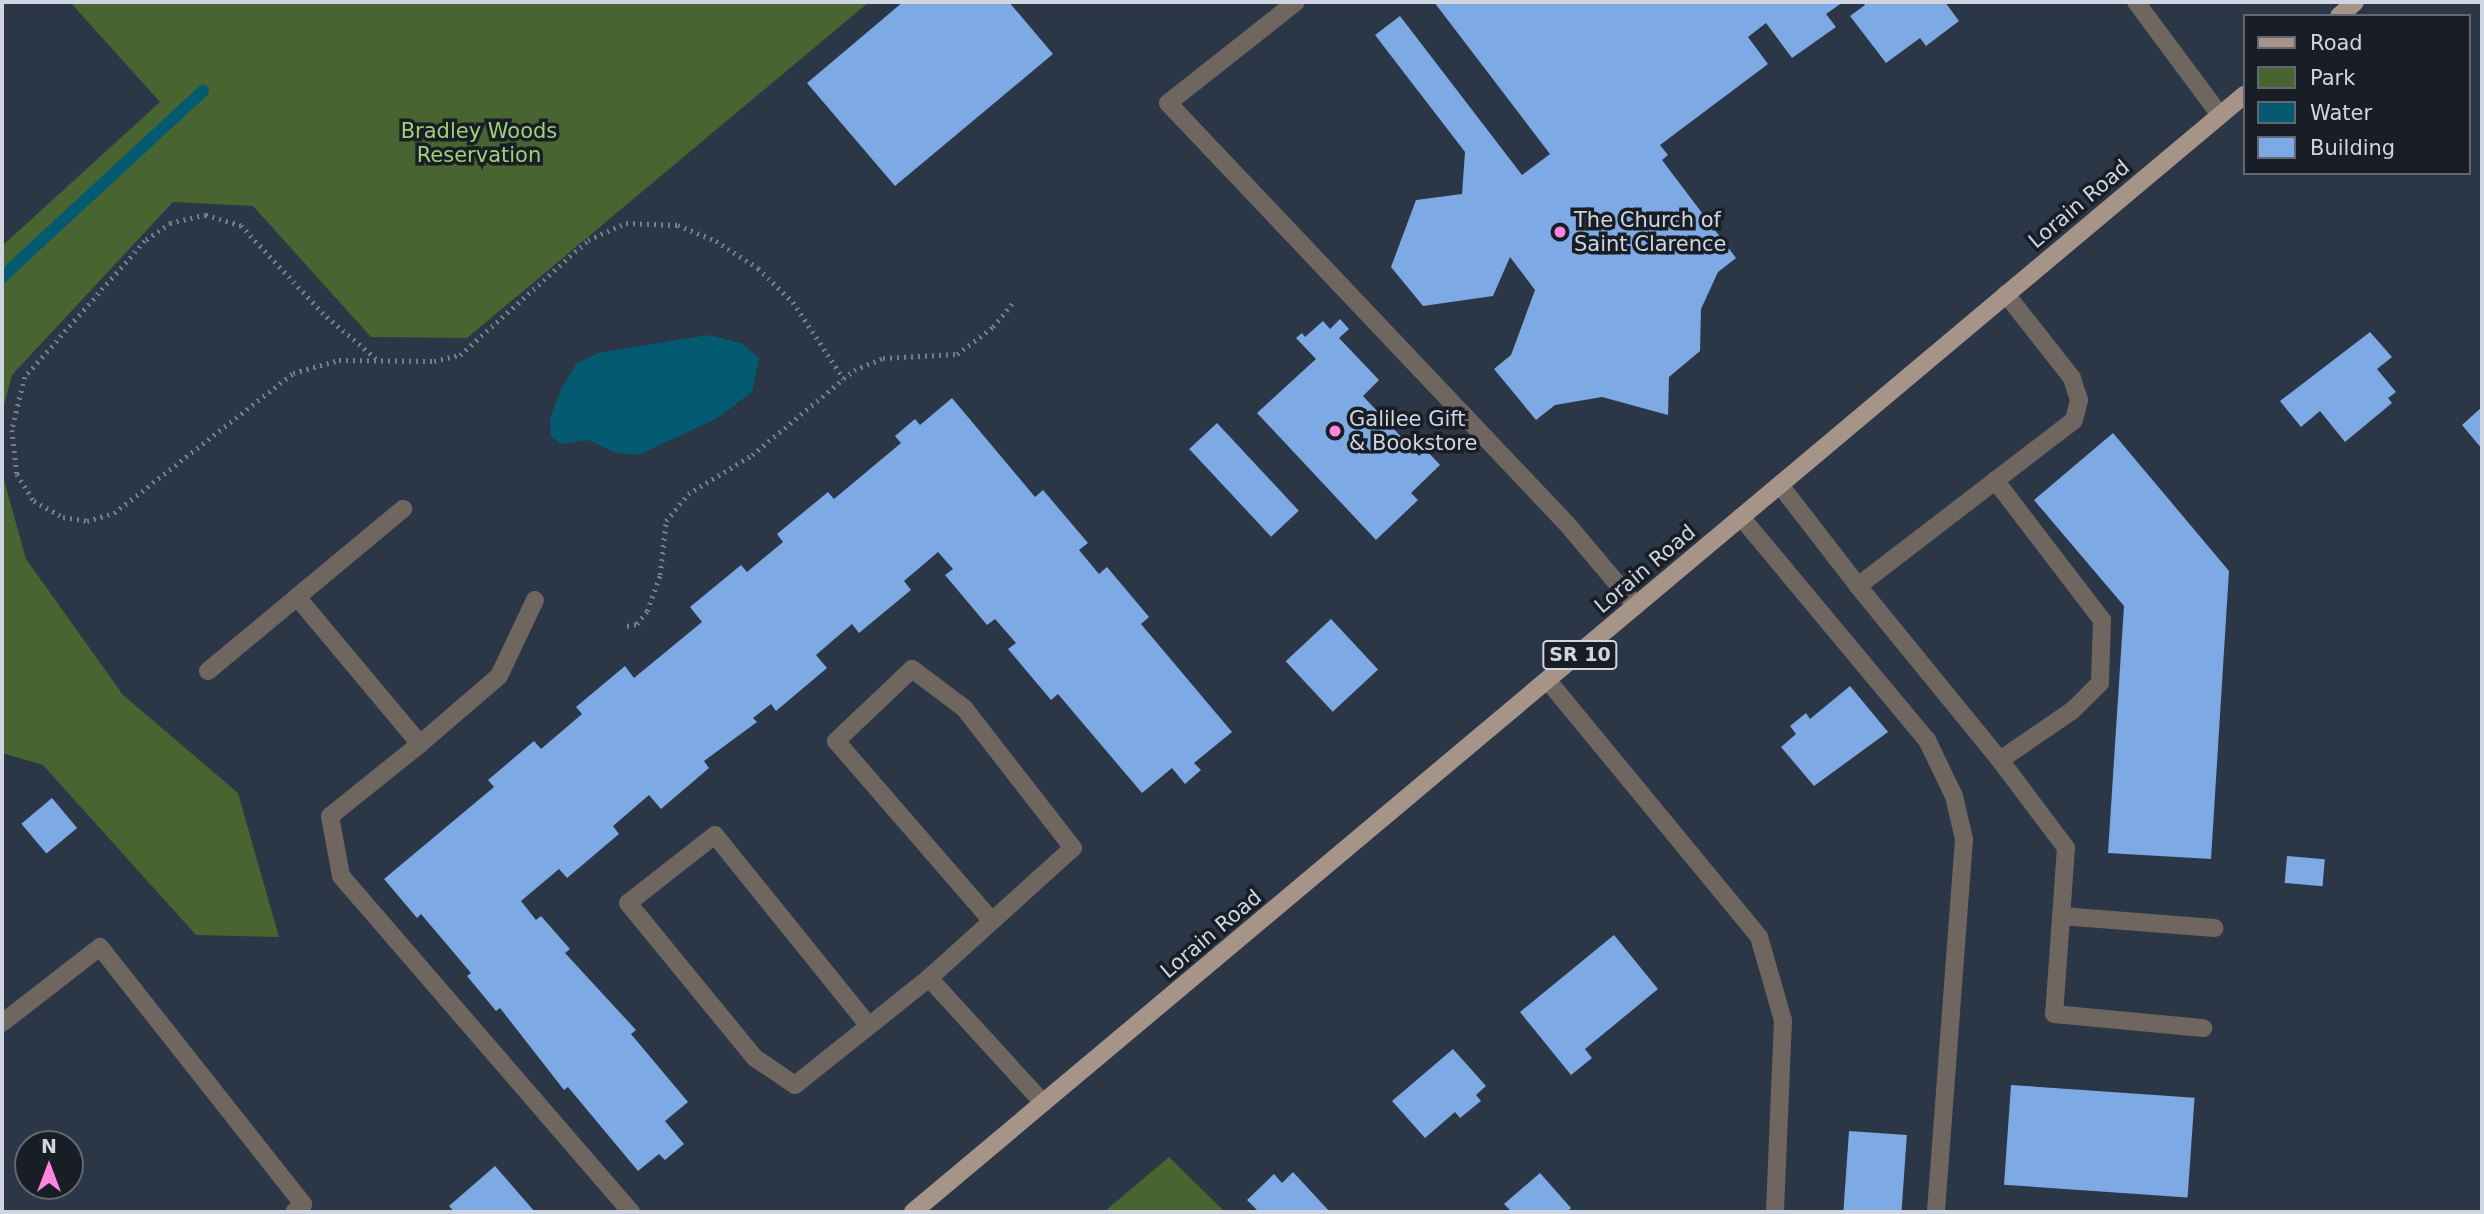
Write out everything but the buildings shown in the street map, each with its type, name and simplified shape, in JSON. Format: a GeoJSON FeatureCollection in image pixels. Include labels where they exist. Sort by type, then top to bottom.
{"type":"FeatureCollection","features":[{"type":"Feature","properties":{"kind":"main road"},"geometry":{"type":"LineString","coordinates":[[2341,14],[2355,2]]}},
{"type":"Feature","properties":{"kind":"main road","name":"Lorain Road"},"geometry":{"type":"LineString","coordinates":[[914,1212],[1549,682],[1741,517],[2242,97]]}},
{"type":"Feature","properties":{"kind":"lane"},"geometry":{"type":"LineString","coordinates":[[1296,2],[1168,103],[1567,524],[1636,606]]}},
{"type":"Feature","properties":{"kind":"lane"},"geometry":{"type":"LineString","coordinates":[[2136,2],[2220,116]]}},
{"type":"Feature","properties":{"kind":"lane"},"geometry":{"type":"LineString","coordinates":[[1858,586],[2074,420],[2079,400],[2072,378],[2006,294]]}},
{"type":"Feature","properties":{"kind":"lane"},"geometry":{"type":"LineString","coordinates":[[1996,480],[2102,620],[2101,683],[2073,710],[2000,760]]}},
{"type":"Feature","properties":{"kind":"lane"},"geometry":{"type":"LineString","coordinates":[[1780,485],[1858,586],[2000,760],[2066,848],[2054,1014],[2203,1028]]}},
{"type":"Feature","properties":{"kind":"lane"},"geometry":{"type":"LineString","coordinates":[[208,671],[403,509]]}},
{"type":"Feature","properties":{"kind":"lane"},"geometry":{"type":"LineString","coordinates":[[1741,517],[1927,740],[1954,796],[1964,839],[1936,1212]]}},
{"type":"Feature","properties":{"kind":"lane"},"geometry":{"type":"LineString","coordinates":[[297,597],[419,744]]}},
{"type":"Feature","properties":{"kind":"lane"},"geometry":{"type":"LineString","coordinates":[[535,600],[499,676],[330,816],[341,876],[631,1212]]}},
{"type":"Feature","properties":{"kind":"lane"},"geometry":{"type":"LineString","coordinates":[[869,1026],[715,835],[628,903],[755,1058],[795,1085],[869,1026],[929,978],[1073,848],[964,708],[912,669],[836,741],[992,921]]}},
{"type":"Feature","properties":{"kind":"lane"},"geometry":{"type":"LineString","coordinates":[[1549,682],[1759,937],[1783,1020],[1775,1212]]}},
{"type":"Feature","properties":{"kind":"lane"},"geometry":{"type":"LineString","coordinates":[[2061,916],[2215,928]]}},
{"type":"Feature","properties":{"kind":"lane"},"geometry":{"type":"LineString","coordinates":[[2,1023],[100,947],[303,1204],[294,1212]]}},
{"type":"Feature","properties":{"kind":"lane"},"geometry":{"type":"LineString","coordinates":[[929,978],[1043,1103]]}},
{"type":"Feature","properties":{"kind":"path"},"geometry":{"type":"LineString","coordinates":[[376,359],[323,314],[241,226],[206,215],[171,223],[136,250],[25,377],[12,430],[17,474],[25,491],[45,509],[75,521],[101,518],[142,494],[279,381],[313,365],[376,359],[434,361],[460,355],[588,240],[626,223],[643,221],[696,233],[758,268],[793,302],[844,379]]}},
{"type":"Feature","properties":{"kind":"path"},"geometry":{"type":"LineString","coordinates":[[628,626],[637,624],[647,611],[660,575],[663,530],[678,503],[704,482],[752,456],[844,379],[883,358],[957,354],[993,327],[1014,301]]}},
{"type":"Feature","properties":{"kind":"green space","name":"Bradley Woods Reservation"},"geometry":{"type":"Polygon","coordinates":[[[70,2],[869,2],[467,338],[371,337],[253,206],[173,202],[12,375],[2,413],[2,246],[160,102],[70,2]]]}},
{"type":"Feature","properties":{"kind":"green space"},"geometry":{"type":"Polygon","coordinates":[[[2,473],[26,559],[123,695],[238,793],[279,937],[196,935],[43,765],[2,753],[2,473]]]}},
{"type":"Feature","properties":{"kind":"green space"},"geometry":{"type":"Polygon","coordinates":[[[1169,1157],[1225,1212],[1104,1212],[1169,1157]]]}},
{"type":"Feature","properties":{"kind":"water"},"geometry":{"type":"Polygon","coordinates":[[[708,335],[741,343],[759,358],[752,392],[716,419],[638,455],[616,453],[589,440],[560,444],[551,436],[550,419],[561,389],[577,363],[598,353],[708,335]]]}},
{"type":"Feature","properties":{"kind":"waterway"},"geometry":{"type":"LineString","coordinates":[[2,277],[203,91]]}},
{"type":"Feature","properties":{"kind":"place","name":"The Church of Saint Clarence"},"geometry":{"type":"Point","coordinates":[1560,232]}},
{"type":"Feature","properties":{"kind":"place","name":"Galilee Gift & Bookstore"},"geometry":{"type":"Point","coordinates":[1335,431]}}]}
